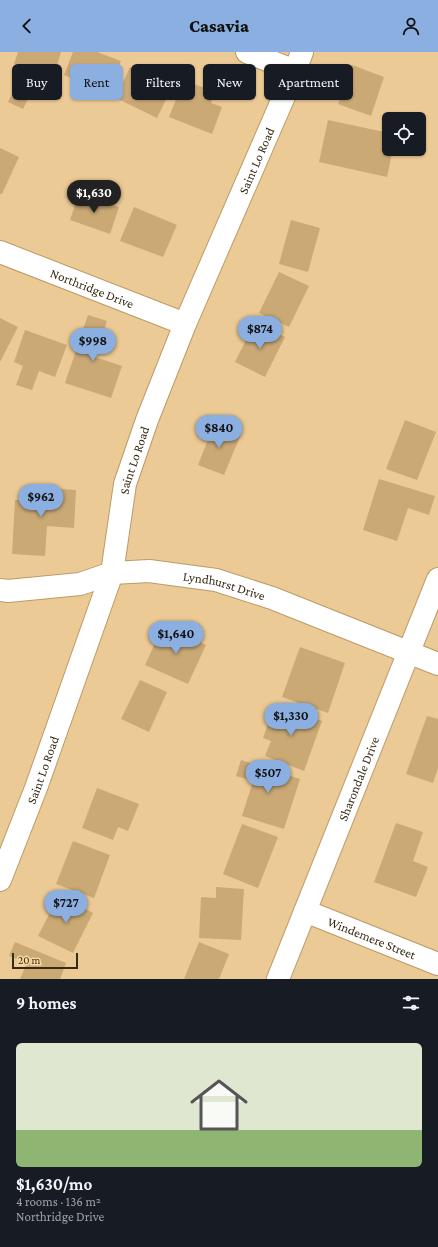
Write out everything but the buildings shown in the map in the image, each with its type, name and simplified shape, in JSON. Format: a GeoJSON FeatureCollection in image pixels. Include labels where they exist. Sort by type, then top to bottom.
{"type":"FeatureCollection","features":[{"type":"Feature","properties":{"kind":"street"},"geometry":{"type":"LineString","coordinates":[[247,52],[299,61]]}},
{"type":"Feature","properties":{"kind":"street","name":"Saint Lo Road"},"geometry":{"type":"LineString","coordinates":[[0,880],[36,788],[112,573],[125,484],[147,420],[185,324],[299,61]]}},
{"type":"Feature","properties":{"kind":"street","name":"Northridge Drive"},"geometry":{"type":"LineString","coordinates":[[0,252],[185,324]]}},
{"type":"Feature","properties":{"kind":"street","name":"Lyndhurst Drive"},"geometry":{"type":"LineString","coordinates":[[0,590],[8,591],[80,584],[112,573],[149,571],[216,580],[272,598],[438,664]]}},
{"type":"Feature","properties":{"kind":"street","name":"Sharondale Drive"},"geometry":{"type":"LineString","coordinates":[[278,979],[438,579]]}},
{"type":"Feature","properties":{"kind":"street","name":"Windemere Street"},"geometry":{"type":"LineString","coordinates":[[305,911],[438,964]]}}]}
